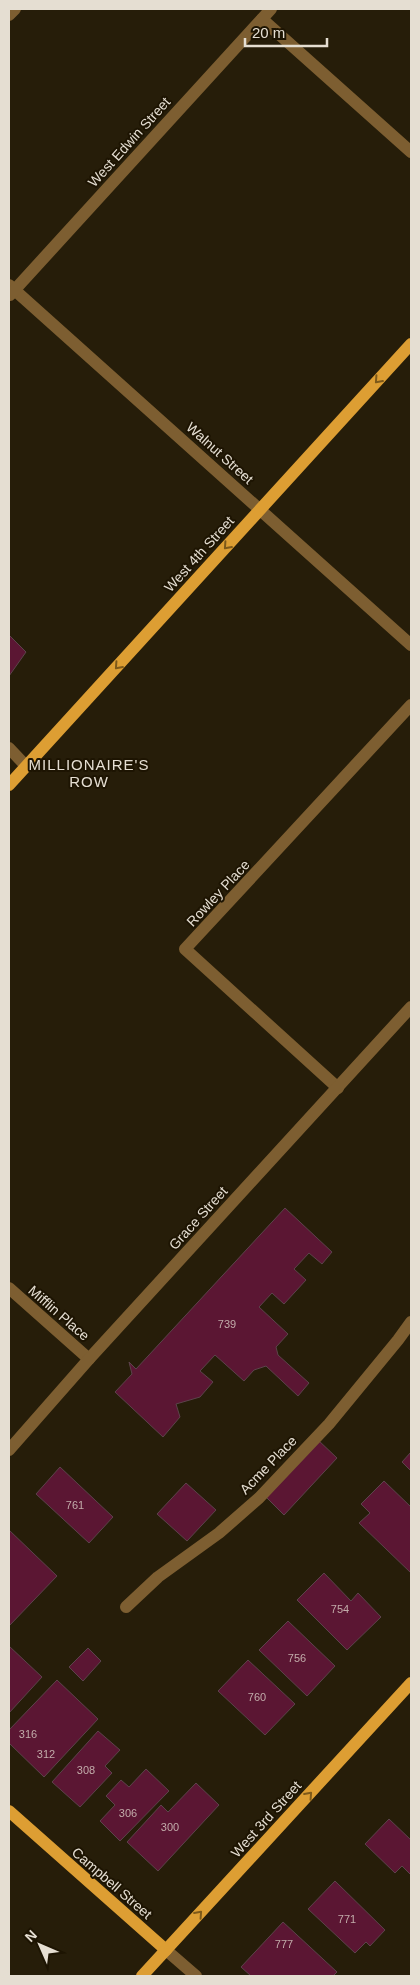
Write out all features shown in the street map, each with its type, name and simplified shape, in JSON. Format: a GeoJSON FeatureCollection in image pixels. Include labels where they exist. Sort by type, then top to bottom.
{"type":"FeatureCollection","features":[{"type":"Feature","properties":{"kind":"main road","name":"West 4th Street"},"geometry":{"type":"LineString","coordinates":[[9,785],[411,344]]}},
{"type":"Feature","properties":{"kind":"main road","name":"West 3rd Street"},"geometry":{"type":"LineString","coordinates":[[142,1976],[411,1682]]}},
{"type":"Feature","properties":{"kind":"main road","name":"Campbell Street"},"geometry":{"type":"LineString","coordinates":[[9,1811],[166,1950]]}},
{"type":"Feature","properties":{"kind":"street"},"geometry":{"type":"LineString","coordinates":[[9,15],[15,9]]}},
{"type":"Feature","properties":{"kind":"street","name":"West Edwin Street"},"geometry":{"type":"LineString","coordinates":[[11,290],[272,9]]}},
{"type":"Feature","properties":{"kind":"street"},"geometry":{"type":"LineString","coordinates":[[262,19],[411,152]]}},
{"type":"Feature","properties":{"kind":"street","name":"Walnut Street"},"geometry":{"type":"LineString","coordinates":[[11,290],[411,645]]}},
{"type":"Feature","properties":{"kind":"street","name":"Rowley Place"},"geometry":{"type":"LineString","coordinates":[[338,1088],[185,949],[194,942],[411,705]]}},
{"type":"Feature","properties":{"kind":"street"},"geometry":{"type":"LineString","coordinates":[[9,748],[26,766]]}},
{"type":"Feature","properties":{"kind":"street","name":"Grace Street"},"geometry":{"type":"LineString","coordinates":[[9,1450],[89,1359],[411,1007]]}},
{"type":"Feature","properties":{"kind":"street","name":"Mifflin Place"},"geometry":{"type":"LineString","coordinates":[[9,1288],[89,1359]]}},
{"type":"Feature","properties":{"kind":"street","name":"Acme Place"},"geometry":{"type":"LineString","coordinates":[[126,1607],[158,1577],[219,1533],[259,1498],[329,1424],[411,1322]]}},
{"type":"Feature","properties":{"kind":"street","name":"Campbell Street"},"geometry":{"type":"LineString","coordinates":[[166,1950],[196,1976]]}},
{"type":"Feature","properties":{"kind":"building"},"geometry":{"type":"Polygon","coordinates":[[[9,635],[26,652],[9,676],[9,635]]]}},
{"type":"Feature","properties":{"kind":"building"},"geometry":{"type":"Polygon","coordinates":[[[285,1208],[332,1252],[322,1264],[309,1253],[294,1269],[306,1280],[284,1304],[272,1293],[259,1307],[288,1334],[276,1347],[278,1355],[309,1383],[298,1396],[266,1366],[254,1370],[244,1381],[215,1355],[200,1371],[213,1382],[200,1397],[176,1404],[180,1417],[163,1437],[115,1392],[132,1374],[129,1362],[136,1369],[285,1208]]]}},
{"type":"Feature","properties":{"kind":"building"},"geometry":{"type":"Polygon","coordinates":[[[317,1439],[337,1458],[284,1515],[264,1495],[317,1439]]]}},
{"type":"Feature","properties":{"kind":"building"},"geometry":{"type":"Polygon","coordinates":[[[411,1452],[411,1471],[402,1462],[411,1452]]]}},
{"type":"Feature","properties":{"kind":"building"},"geometry":{"type":"Polygon","coordinates":[[[60,1467],[113,1517],[89,1543],[36,1494],[60,1467]]]}},
{"type":"Feature","properties":{"kind":"building"},"geometry":{"type":"Polygon","coordinates":[[[384,1481],[411,1507],[411,1573],[359,1523],[370,1513],[361,1504],[384,1481]]]}},
{"type":"Feature","properties":{"kind":"building"},"geometry":{"type":"Polygon","coordinates":[[[186,1483],[216,1510],[187,1541],[157,1514],[186,1483]]]}},
{"type":"Feature","properties":{"kind":"building"},"geometry":{"type":"Polygon","coordinates":[[[9,1530],[57,1576],[9,1626],[9,1530]]]}},
{"type":"Feature","properties":{"kind":"building"},"geometry":{"type":"Polygon","coordinates":[[[324,1573],[351,1601],[358,1593],[381,1617],[347,1650],[297,1600],[324,1573]]]}},
{"type":"Feature","properties":{"kind":"building"},"geometry":{"type":"Polygon","coordinates":[[[288,1621],[335,1666],[307,1696],[259,1650],[288,1621]]]}},
{"type":"Feature","properties":{"kind":"building"},"geometry":{"type":"Polygon","coordinates":[[[9,1646],[42,1677],[9,1713],[9,1646]]]}},
{"type":"Feature","properties":{"kind":"building"},"geometry":{"type":"Polygon","coordinates":[[[88,1648],[101,1661],[83,1681],[69,1667],[88,1648]]]}},
{"type":"Feature","properties":{"kind":"building"},"geometry":{"type":"Polygon","coordinates":[[[248,1660],[295,1704],[265,1735],[218,1691],[248,1660]]]}},
{"type":"Feature","properties":{"kind":"building"},"geometry":{"type":"Polygon","coordinates":[[[57,1680],[98,1719],[44,1777],[9,1743],[9,1730],[57,1680]]]}},
{"type":"Feature","properties":{"kind":"building"},"geometry":{"type":"Polygon","coordinates":[[[98,1731],[120,1750],[105,1766],[112,1773],[80,1807],[52,1782],[98,1731]]]}},
{"type":"Feature","properties":{"kind":"building"},"geometry":{"type":"Polygon","coordinates":[[[146,1769],[169,1791],[120,1841],[100,1821],[115,1805],[106,1796],[121,1780],[129,1787],[146,1769]]]}},
{"type":"Feature","properties":{"kind":"building"},"geometry":{"type":"Polygon","coordinates":[[[196,1783],[219,1805],[158,1871],[127,1842],[161,1805],[168,1812],[196,1783]]]}},
{"type":"Feature","properties":{"kind":"building"},"geometry":{"type":"Polygon","coordinates":[[[389,1819],[411,1840],[411,1875],[402,1866],[395,1873],[365,1844],[389,1819]]]}},
{"type":"Feature","properties":{"kind":"building"},"geometry":{"type":"Polygon","coordinates":[[[335,1881],[385,1930],[370,1946],[366,1942],[355,1953],[308,1909],[335,1881]]]}},
{"type":"Feature","properties":{"kind":"building"},"geometry":{"type":"Polygon","coordinates":[[[283,1922],[337,1972],[333,1976],[251,1976],[241,1967],[283,1922]]]}},
{"type":"Feature","properties":{"kind":"district","name":"MILLIONAIRE'S ROW"},"geometry":{"type":"Point","coordinates":[89,772]}}]}
